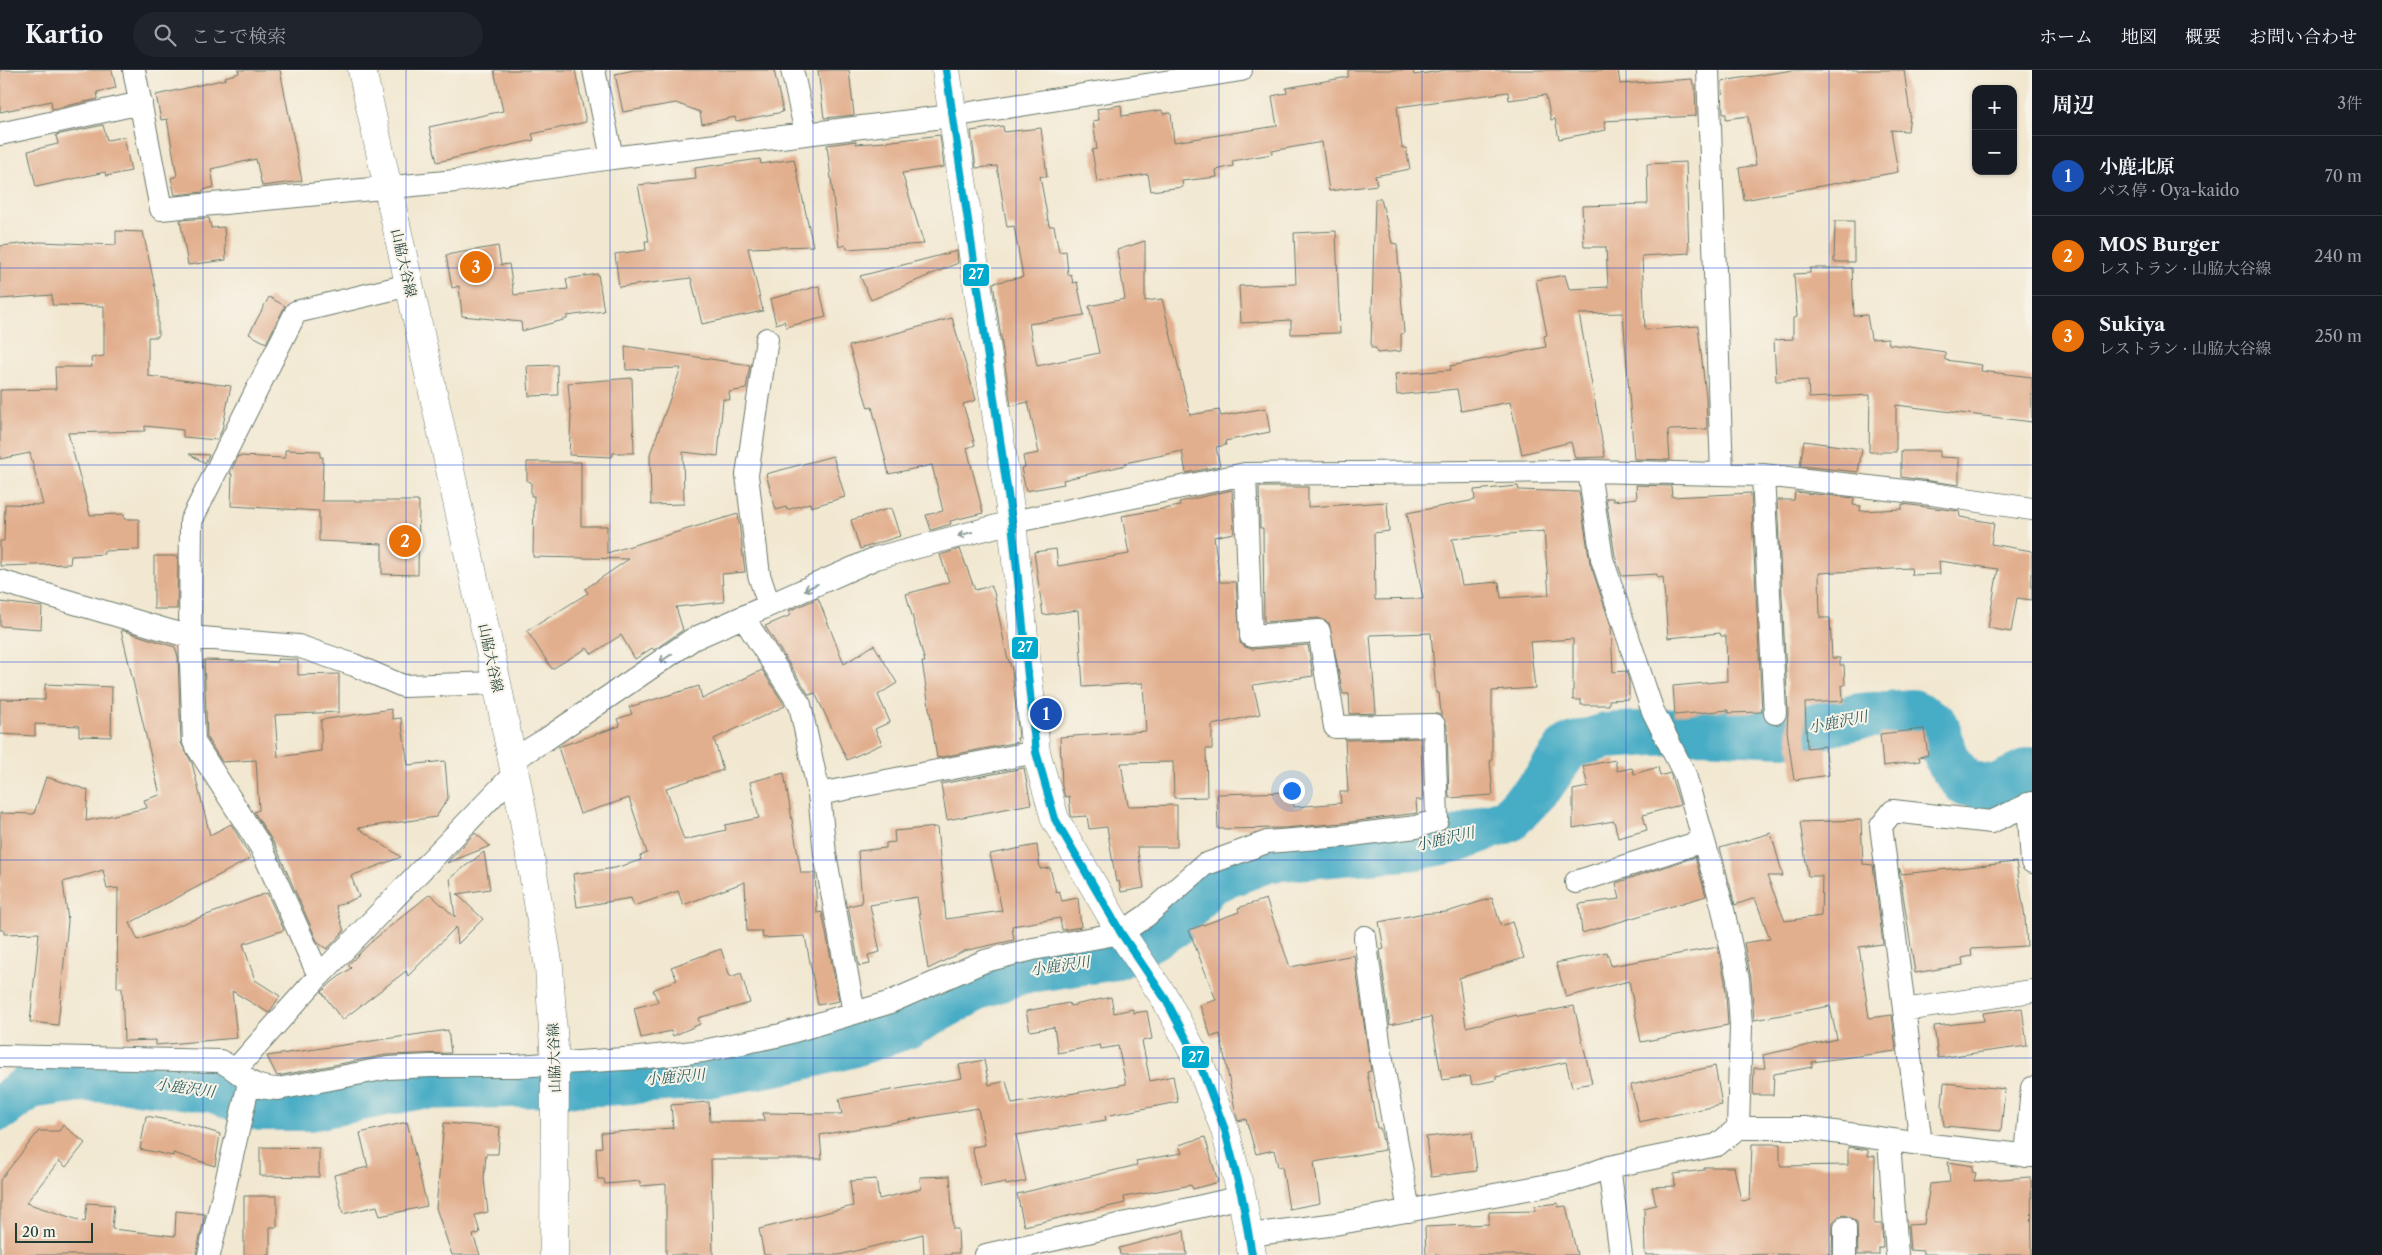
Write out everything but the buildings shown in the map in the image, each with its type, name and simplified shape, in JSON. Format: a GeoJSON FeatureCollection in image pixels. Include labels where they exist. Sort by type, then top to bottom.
{"type":"FeatureCollection","features":[{"type":"Feature","properties":{"kind":"street"},"geometry":{"type":"LineString","coordinates":[[134,70],[161,209],[456,180],[612,158],[951,116],[1128,79],[1241,70]]}},
{"type":"Feature","properties":{"kind":"street","name":"山脇大谷線"},"geometry":{"type":"LineString","coordinates":[[362,70],[497,683],[550,967],[555,1067],[554,1255]]}},
{"type":"Feature","properties":{"kind":"street"},"geometry":{"type":"LineString","coordinates":[[594,70],[612,158]]}},
{"type":"Feature","properties":{"kind":"street"},"geometry":{"type":"LineString","coordinates":[[792,70],[806,133]]}},
{"type":"Feature","properties":{"kind":"street"},"geometry":{"type":"LineString","coordinates":[[946,70],[951,116],[1012,522],[1036,752],[1055,819],[1121,933],[1166,1000],[1201,1067],[1225,1130],[1242,1197],[1250,1245],[1329,1225],[1571,1181],[1608,1168],[1717,1145],[1738,1128],[1805,1128],[2029,1156],[2032,1088]]}},
{"type":"Feature","properties":{"kind":"street"},"geometry":{"type":"LineString","coordinates":[[1708,70],[1722,473]]}},
{"type":"Feature","properties":{"kind":"street"},"geometry":{"type":"LineString","coordinates":[[0,134],[141,104]]}},
{"type":"Feature","properties":{"kind":"street"},"geometry":{"type":"LineString","coordinates":[[319,976],[261,847],[194,742],[190,637],[191,521],[296,312],[409,286]]}},
{"type":"Feature","properties":{"kind":"street"},"geometry":{"type":"LineString","coordinates":[[767,340],[747,475],[759,575],[770,605]]}},
{"type":"Feature","properties":{"kind":"street"},"geometry":{"type":"LineString","coordinates":[[1589,471],[1602,559],[1652,709],[1685,775],[1722,905],[1738,979],[1742,1026],[1738,1128]]}},
{"type":"Feature","properties":{"kind":"street"},"geometry":{"type":"LineString","coordinates":[[209,1255],[242,1076],[319,976],[514,766],[545,740],[693,639],[876,558],[1012,522],[1245,474],[1589,471],[1722,473],[1763,475],[1932,494],[2032,509]]}},
{"type":"Feature","properties":{"kind":"street"},"geometry":{"type":"LineString","coordinates":[[4,1060],[195,1059],[220,1061],[261,1089],[278,1089],[388,1068],[555,1067],[703,1051],[781,1035],[888,1003],[985,960],[1121,933],[1146,916],[1204,866],[1267,842],[1380,832],[1416,827],[1437,820],[1434,725],[1335,727],[1320,631],[1251,636],[1245,474]]}},
{"type":"Feature","properties":{"kind":"street"},"geometry":{"type":"LineString","coordinates":[[1763,475],[1775,713]]}},
{"type":"Feature","properties":{"kind":"street"},"geometry":{"type":"LineString","coordinates":[[0,581],[190,637],[298,646],[354,665],[403,686],[497,683]]}},
{"type":"Feature","properties":{"kind":"street"},"geometry":{"type":"LineString","coordinates":[[743,617],[800,705],[819,794],[825,854],[854,1013]]}},
{"type":"Feature","properties":{"kind":"street"},"geometry":{"type":"LineString","coordinates":[[819,794],[1036,752]]}},
{"type":"Feature","properties":{"kind":"street"},"geometry":{"type":"LineString","coordinates":[[1921,1144],[1881,826],[1893,811],[1991,822],[2030,803],[2032,862]]}},
{"type":"Feature","properties":{"kind":"street"},"geometry":{"type":"LineString","coordinates":[[1576,882],[1703,842]]}},
{"type":"Feature","properties":{"kind":"street"},"geometry":{"type":"LineString","coordinates":[[1365,937],[1380,1049],[1409,1211]]}},
{"type":"Feature","properties":{"kind":"street"},"geometry":{"type":"LineString","coordinates":[[1904,1010],[2032,991]]}},
{"type":"Feature","properties":{"kind":"street"},"geometry":{"type":"LineString","coordinates":[[1889,1140],[1897,1255]]}},
{"type":"Feature","properties":{"kind":"street"},"geometry":{"type":"LineString","coordinates":[[1608,1168],[1621,1255]]}},
{"type":"Feature","properties":{"kind":"street"},"geometry":{"type":"LineString","coordinates":[[986,1255],[1242,1197]]}},
{"type":"Feature","properties":{"kind":"street"},"geometry":{"type":"LineString","coordinates":[[1844,1255],[1845,1228]]}},
{"type":"Feature","properties":{"kind":"waterway","name":"小鹿沢川"},"geometry":{"type":"LineString","coordinates":[[0,1108],[30,1086],[82,1079],[126,1080],[214,1090],[261,1108],[310,1108],[417,1087],[603,1083],[695,1077],[791,1060],[851,1045],[907,1026],[981,986],[1022,971],[1117,957],[1172,926],[1209,882],[1269,859],[1417,847],[1457,839],[1508,820],[1541,786],[1568,747],[1606,736],[1701,730],[1783,734],[1860,716],[1913,712],[1936,725],[1948,762],[1965,783],[1994,788],[2032,770]]}},
{"type":"Feature","properties":{"kind":"transit line","name":"27"},"geometry":{"type":"LineString","coordinates":[[946,70],[1012,522],[1036,752],[1055,819],[1121,933],[1166,1000],[1201,1067],[1225,1130],[1242,1197],[1252,1255]]}},
{"type":"Feature","properties":{"kind":"place","name":"Sukiya"},"geometry":{"type":"Point","coordinates":[476,267]}},
{"type":"Feature","properties":{"kind":"place","name":"MOS Burger"},"geometry":{"type":"Point","coordinates":[405,541]}},
{"type":"Feature","properties":{"kind":"place","name":"小鹿北原"},"geometry":{"type":"Point","coordinates":[1046,714]}}]}
